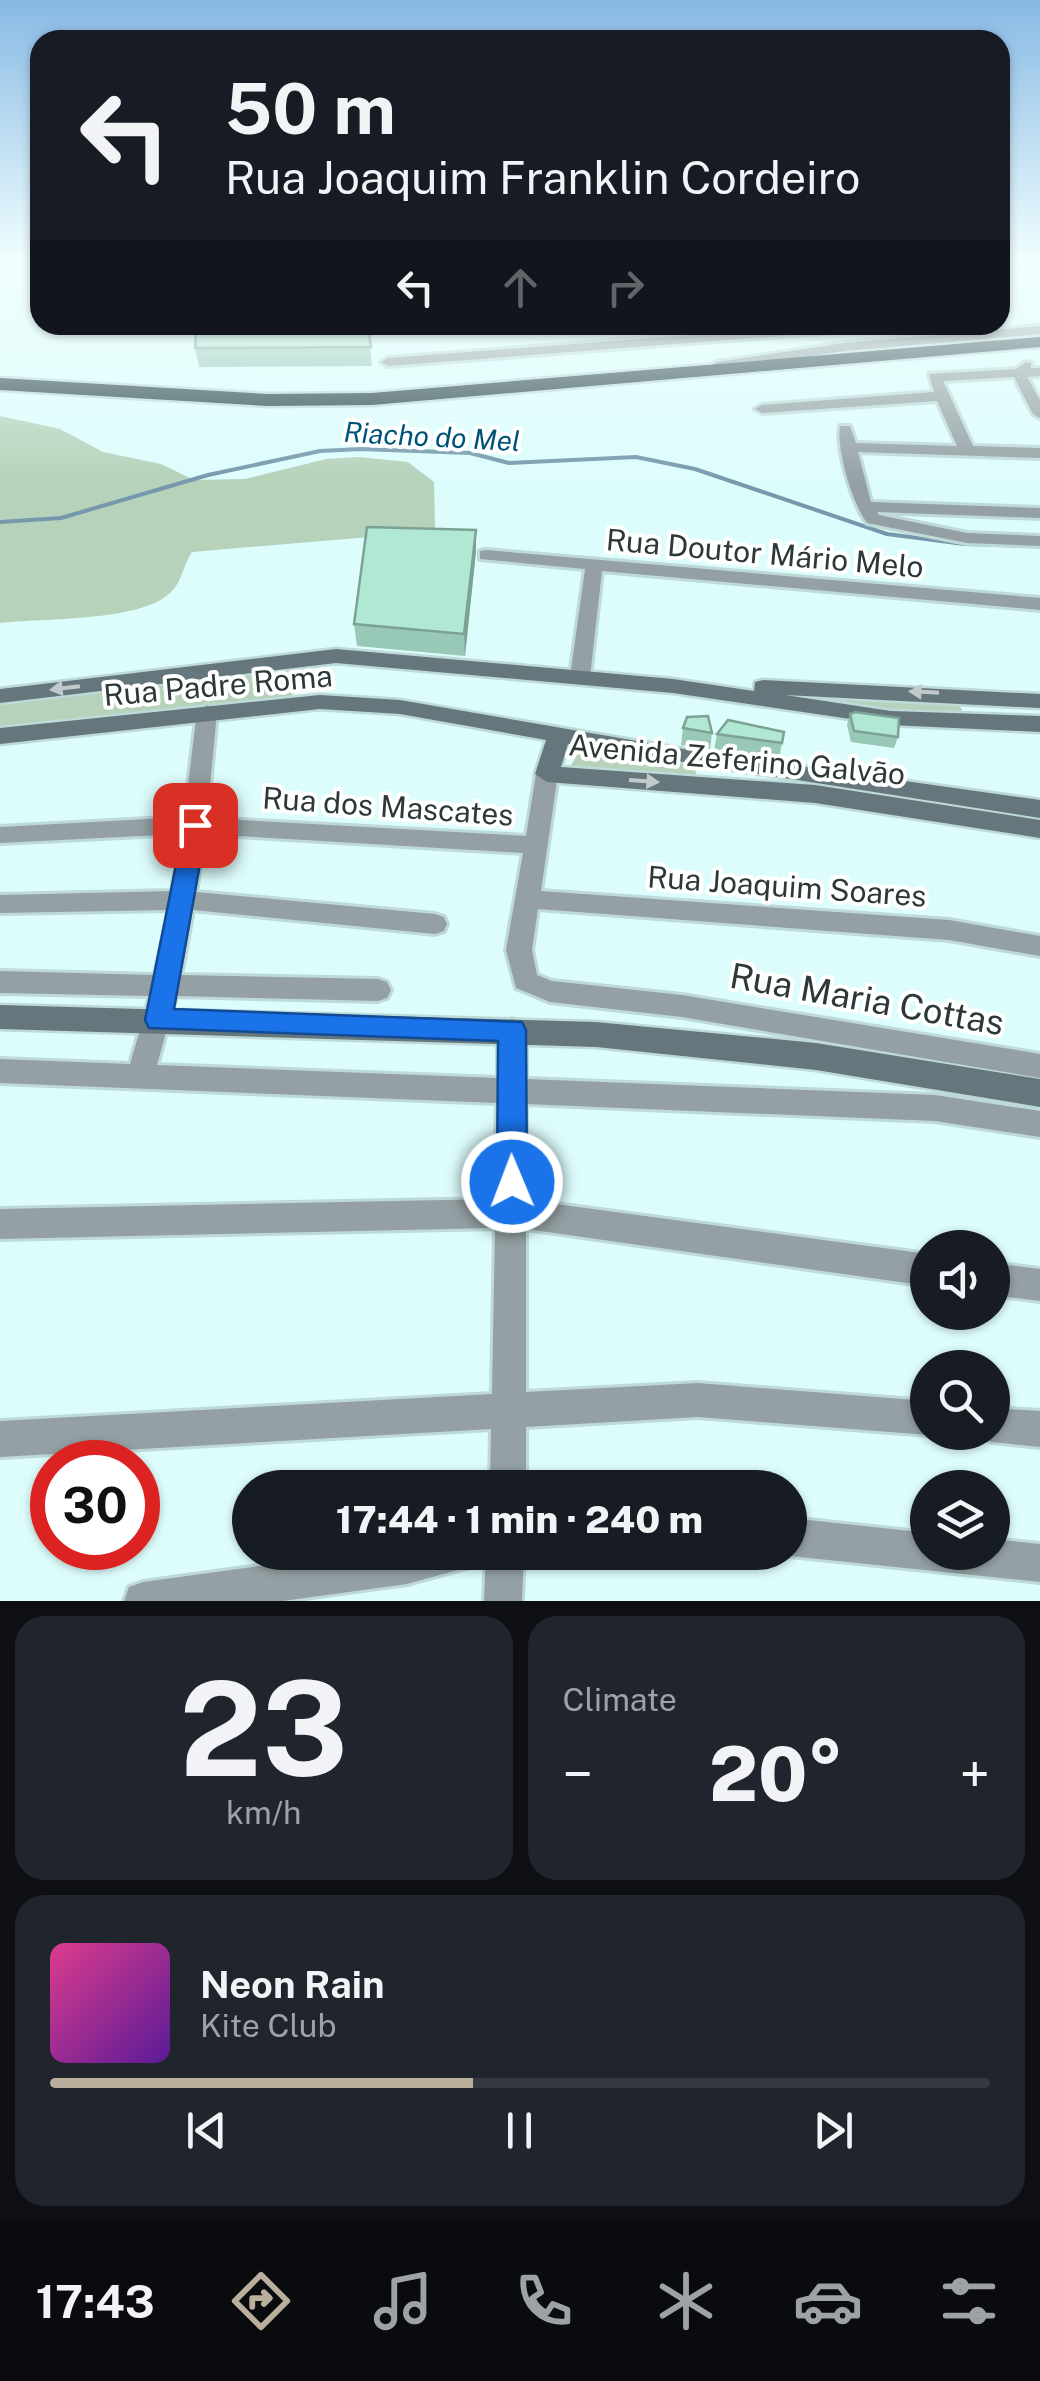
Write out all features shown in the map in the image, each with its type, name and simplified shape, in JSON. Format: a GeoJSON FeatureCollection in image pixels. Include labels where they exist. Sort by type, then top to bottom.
{"type":"FeatureCollection","features":[{"type":"Feature","properties":{"kind":"highway"},"geometry":{"type":"LineString","coordinates":[[0,384],[320,400],[425,396],[1040,342]]}},
{"type":"Feature","properties":{"kind":"street"},"geometry":{"type":"LineString","coordinates":[[388,362],[692,335]]}},
{"type":"Feature","properties":{"kind":"street"},"geometry":{"type":"LineString","coordinates":[[644,377],[945,335]]}},
{"type":"Feature","properties":{"kind":"street"},"geometry":{"type":"LineString","coordinates":[[1019,374],[1025,367],[1040,364]]}},
{"type":"Feature","properties":{"kind":"street"},"geometry":{"type":"LineString","coordinates":[[967,451],[934,380],[937,375],[1040,372]]}},
{"type":"Feature","properties":{"kind":"street"},"geometry":{"type":"LineString","coordinates":[[1019,374],[1038,408]]}},
{"type":"Feature","properties":{"kind":"street"},"geometry":{"type":"LineString","coordinates":[[762,409],[941,396]]}},
{"type":"Feature","properties":{"kind":"street"},"geometry":{"type":"LineString","coordinates":[[845,429],[864,507],[873,519],[966,538],[1040,541]]}},
{"type":"Feature","properties":{"kind":"street"},"geometry":{"type":"LineString","coordinates":[[848,448],[1040,453]]}},
{"type":"Feature","properties":{"kind":"street"},"geometry":{"type":"LineString","coordinates":[[864,507],[1040,513]]}},
{"type":"Feature","properties":{"kind":"street","name":"Rua Doutor Mário Melo"},"geometry":{"type":"LineString","coordinates":[[486,555],[1040,604]]}},
{"type":"Feature","properties":{"kind":"street"},"geometry":{"type":"LineString","coordinates":[[580,677],[594,565]]}},
{"type":"Feature","properties":{"kind":"street"},"geometry":{"type":"LineString","coordinates":[[320,702],[336,656]]}},
{"type":"Feature","properties":{"kind":"street"},"geometry":{"type":"LineString","coordinates":[[0,696],[336,656],[808,697],[967,694],[1034,719]]}},
{"type":"Feature","properties":{"kind":"street"},"geometry":{"type":"LineString","coordinates":[[967,694],[975,721]]}},
{"type":"Feature","properties":{"kind":"street"},"geometry":{"type":"LineString","coordinates":[[808,697],[891,718],[1034,719]]}},
{"type":"Feature","properties":{"kind":"street","name":"Rua Padre Roma"},"geometry":{"type":"LineString","coordinates":[[0,736],[320,702],[451,713],[560,732]]}},
{"type":"Feature","properties":{"kind":"street"},"geometry":{"type":"LineString","coordinates":[[140,1076],[158,1020],[195,825],[207,712]]}},
{"type":"Feature","properties":{"kind":"street"},"geometry":{"type":"LineString","coordinates":[[528,899],[532,845],[560,732]]}},
{"type":"Feature","properties":{"kind":"street","name":"Avenida Zeferino Galvão"},"geometry":{"type":"LineString","coordinates":[[560,732],[706,773],[1040,829]]}},
{"type":"Feature","properties":{"kind":"street","name":"Avenida Zeferino Galvão"},"geometry":{"type":"LineString","coordinates":[[547,774],[706,773],[1040,809]]}},
{"type":"Feature","properties":{"kind":"street","name":"Rua dos Mascates"},"geometry":{"type":"LineString","coordinates":[[0,835],[195,825],[532,845]]}},
{"type":"Feature","properties":{"kind":"street","name":"Rua Joaquim Soares"},"geometry":{"type":"LineString","coordinates":[[528,899],[949,930],[1040,946]]}},
{"type":"Feature","properties":{"kind":"street","name":"Rua Maria Cottas"},"geometry":{"type":"LineString","coordinates":[[528,899],[519,950],[525,980],[550,991],[682,1006],[1040,1066]]}},
{"type":"Feature","properties":{"kind":"street"},"geometry":{"type":"LineString","coordinates":[[0,904],[181,900],[436,924]]}},
{"type":"Feature","properties":{"kind":"street"},"geometry":{"type":"LineString","coordinates":[[0,982],[378,990]]}},
{"type":"Feature","properties":{"kind":"street"},"geometry":{"type":"LineString","coordinates":[[681,1041],[682,1006]]}},
{"type":"Feature","properties":{"kind":"street"},"geometry":{"type":"LineString","coordinates":[[0,1016],[512,1030],[681,1041],[806,1056],[1040,1093]]}},
{"type":"Feature","properties":{"kind":"street"},"geometry":{"type":"LineString","coordinates":[[509,1470],[512,1030]]}},
{"type":"Feature","properties":{"kind":"street"},"geometry":{"type":"LineString","coordinates":[[0,1070],[934,1108],[1040,1124]]}},
{"type":"Feature","properties":{"kind":"street"},"geometry":{"type":"LineString","coordinates":[[0,1224],[512,1213],[910,1268]]}},
{"type":"Feature","properties":{"kind":"street"},"geometry":{"type":"LineString","coordinates":[[1010,1281],[1040,1285]]}},
{"type":"Feature","properties":{"kind":"street"},"geometry":{"type":"LineString","coordinates":[[0,1439],[511,1407],[744,1400],[910,1416]]}},
{"type":"Feature","properties":{"kind":"street"},"geometry":{"type":"LineString","coordinates":[[1010,1426],[1040,1429]]}},
{"type":"Feature","properties":{"kind":"street"},"geometry":{"type":"LineString","coordinates":[[807,1540],[910,1550]]}},
{"type":"Feature","properties":{"kind":"street"},"geometry":{"type":"LineString","coordinates":[[1010,1560],[1040,1563]]}},
{"type":"Feature","properties":{"kind":"street"},"geometry":{"type":"LineString","coordinates":[[143,1601],[369,1570]]}},
{"type":"Feature","properties":{"kind":"street"},"geometry":{"type":"LineString","coordinates":[[503,1601],[504,1570]]}},
{"type":"Feature","properties":{"kind":"green space"},"geometry":{"type":"Polygon","coordinates":[[[0,416],[60,429],[103,452],[161,464],[194,480],[245,479],[326,459],[359,457],[408,462],[434,482],[435,528],[418,533],[192,552],[174,589],[156,602],[114,614],[0,623],[0,416]]]}},
{"type":"Feature","properties":{"kind":"green space"},"geometry":{"type":"Polygon","coordinates":[[[289,669],[304,671],[304,684],[289,698],[0,728],[0,701],[289,669]]]}},
{"type":"Feature","properties":{"kind":"green space"},"geometry":{"type":"Polygon","coordinates":[[[813,692],[958,703],[962,710],[959,715],[895,714],[812,699],[813,692]]]}},
{"type":"Feature","properties":{"kind":"green space"},"geometry":{"type":"Polygon","coordinates":[[[582,746],[694,764],[697,778],[581,772],[570,767],[582,746]]]}},
{"type":"Feature","properties":{"kind":"building"},"geometry":{"type":"Polygon","coordinates":[[[196,335],[369,335],[371,347],[195,348],[196,335]]]}},
{"type":"Feature","properties":{"kind":"building"},"geometry":{"type":"Polygon","coordinates":[[[367,527],[476,530],[464,634],[354,624],[367,527]]]}},
{"type":"Feature","properties":{"kind":"building"},"geometry":{"type":"Polygon","coordinates":[[[850,714],[899,718],[898,737],[854,731],[850,714]]]}},
{"type":"Feature","properties":{"kind":"building"},"geometry":{"type":"Polygon","coordinates":[[[708,716],[712,733],[683,728],[687,717],[708,716]]]}},
{"type":"Feature","properties":{"kind":"building"},"geometry":{"type":"Polygon","coordinates":[[[728,720],[784,732],[782,743],[717,734],[728,720]]]}},
{"type":"Feature","properties":{"kind":"waterway","name":"Riacho do Mel"},"geometry":{"type":"LineString","coordinates":[[0,522],[61,518],[208,475],[320,451],[361,449],[470,453],[509,463],[636,457],[695,469],[887,534],[964,544],[1040,546]]}},
{"type":"Feature","properties":{"kind":"route"},"geometry":{"type":"LineString","coordinates":[[195,825],[158,1020],[512,1030],[512,1182]]}}]}
